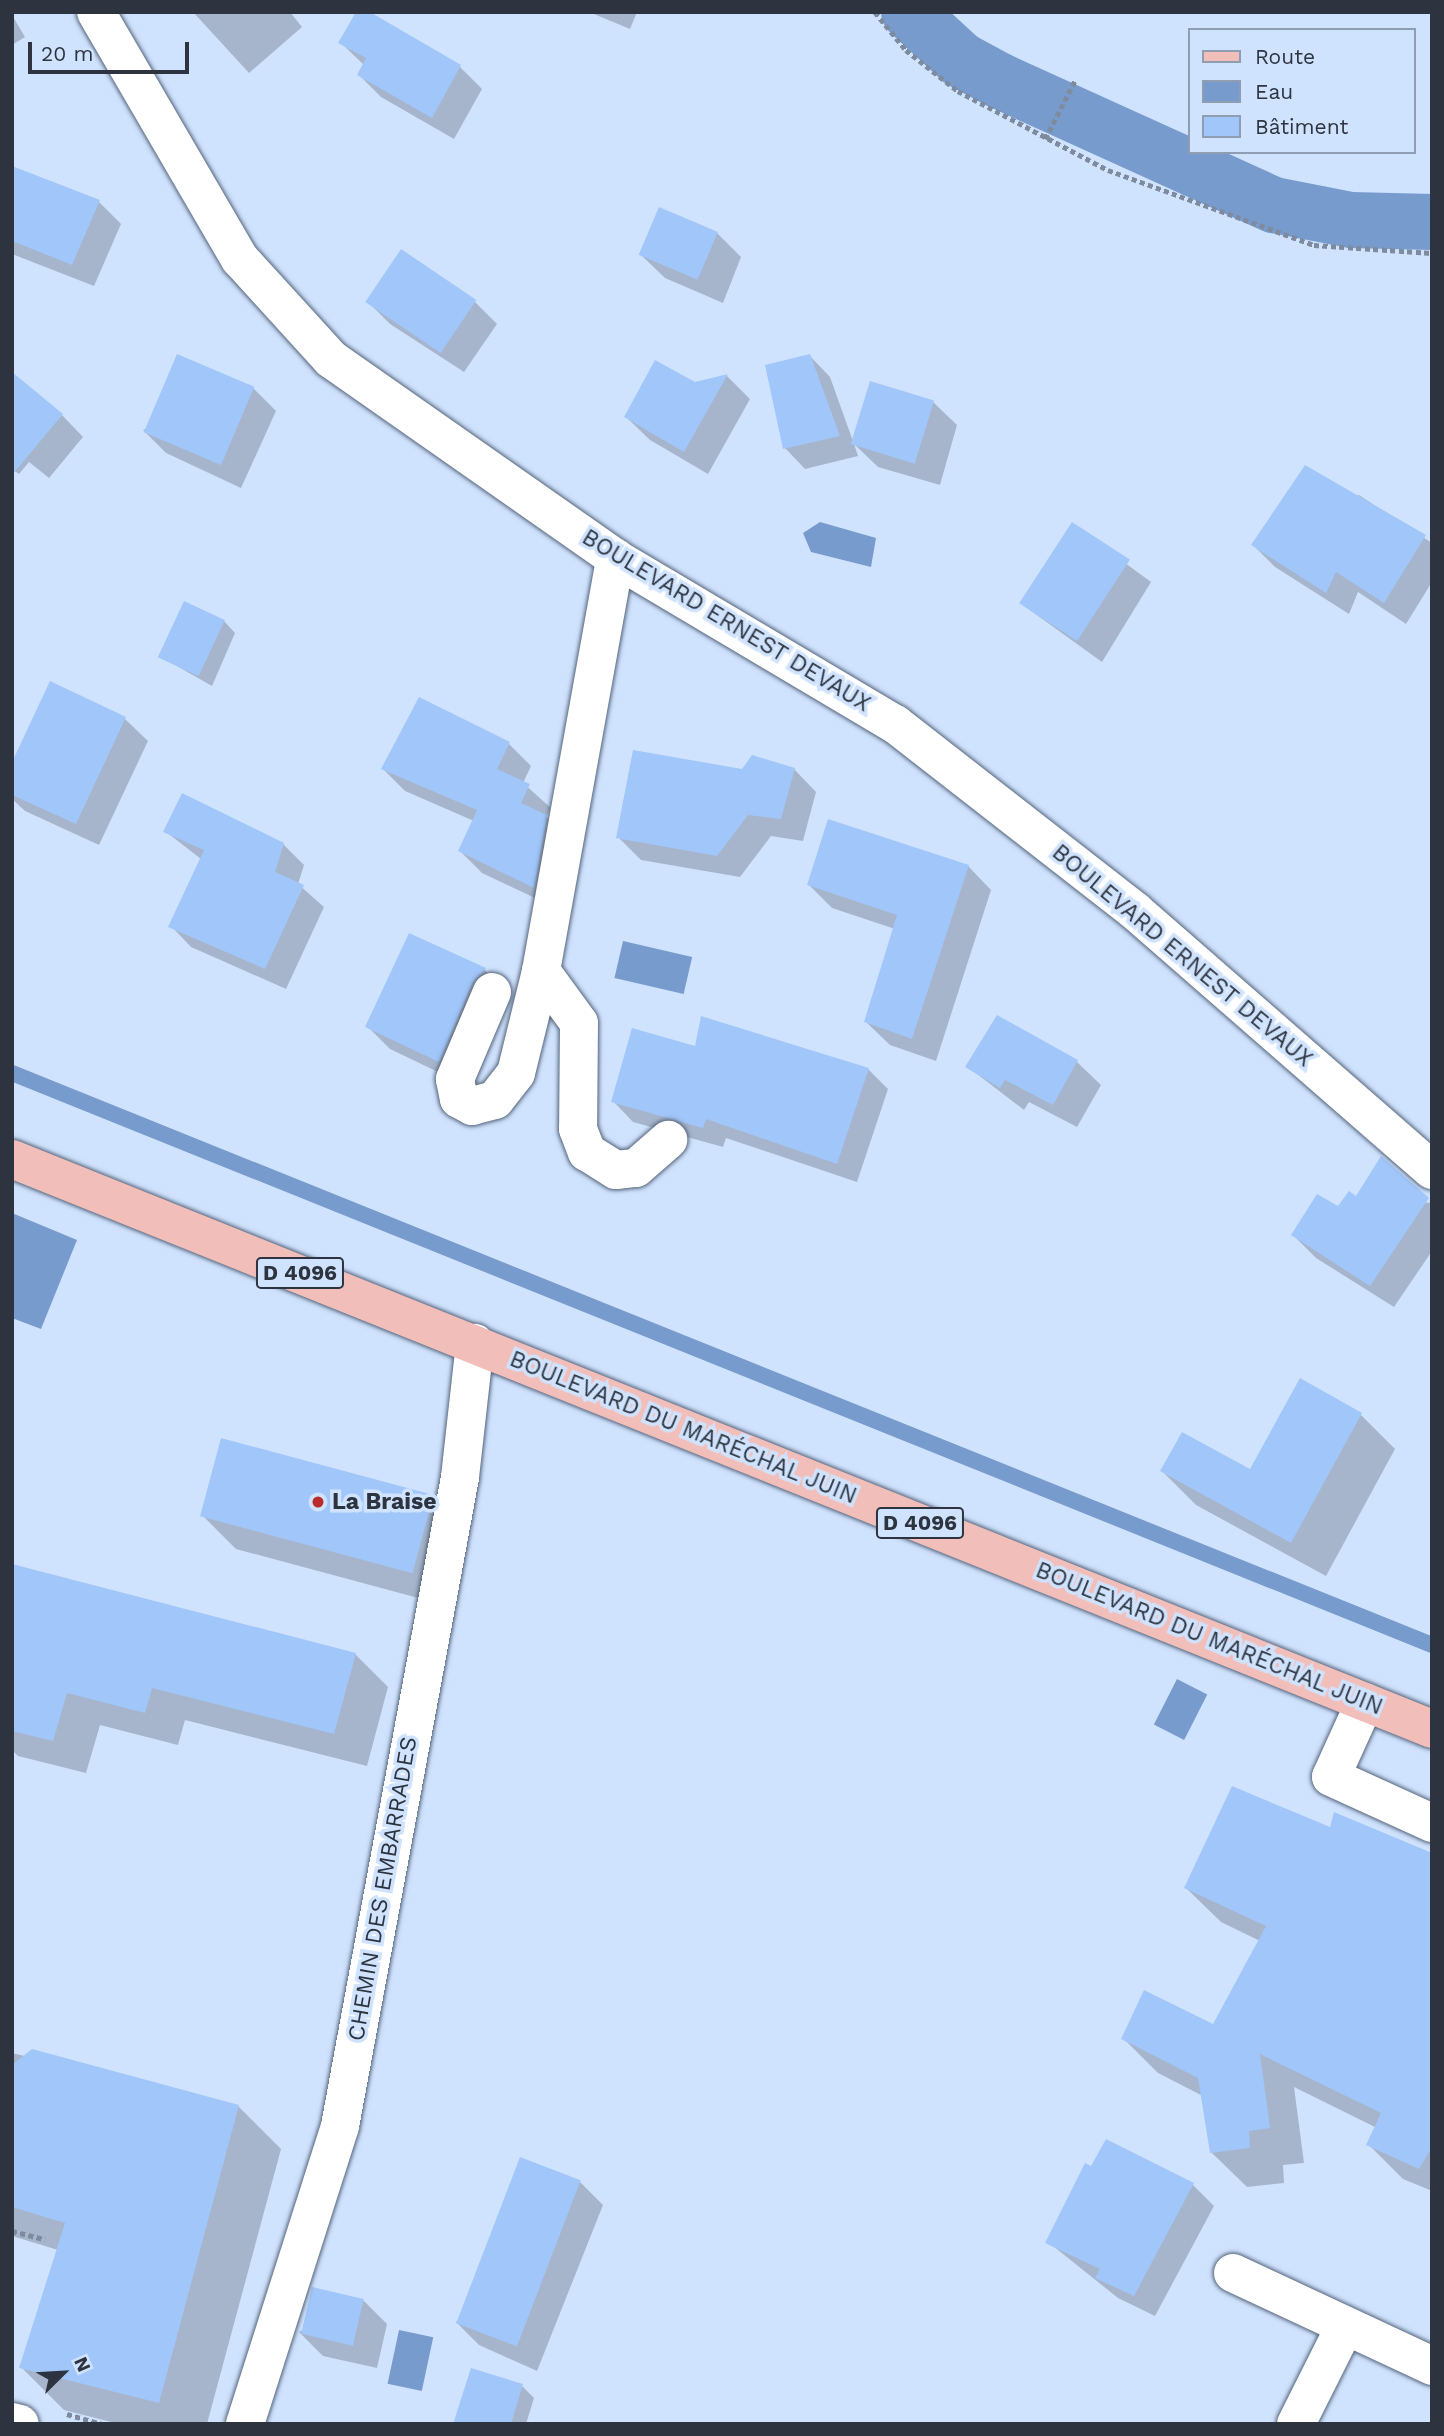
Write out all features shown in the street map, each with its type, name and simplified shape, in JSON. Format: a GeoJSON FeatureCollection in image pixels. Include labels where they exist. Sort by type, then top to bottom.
{"type":"FeatureCollection","features":[{"type":"Feature","properties":{"kind":"main road","name":"BOULEVARD DU MARÉCHAL JUIN"},"geometry":{"type":"LineString","coordinates":[[12,1158],[1432,1729]]}},
{"type":"Feature","properties":{"kind":"street","name":"BOULEVARD ERNEST DEVAUX"},"geometry":{"type":"LineString","coordinates":[[96,12],[240,259],[307,335],[366,387],[615,558],[895,724],[1135,911],[1432,1170]]}},
{"type":"Feature","properties":{"kind":"street"},"geometry":{"type":"LineString","coordinates":[[492,992],[454,1079],[459,1099],[472,1106],[495,1100],[511,1084],[541,971],[615,558]]}},
{"type":"Feature","properties":{"kind":"street"},"geometry":{"type":"LineString","coordinates":[[541,971],[579,1023],[578,1129],[587,1152],[616,1170],[636,1168],[667,1140]]}},
{"type":"Feature","properties":{"kind":"street","name":"CHEMIN DES EMBARRADES"},"geometry":{"type":"LineString","coordinates":[[245,2424],[340,2126],[460,1477],[475,1343]]}},
{"type":"Feature","properties":{"kind":"street"},"geometry":{"type":"LineString","coordinates":[[1365,1702],[1331,1777],[1432,1823]]}},
{"type":"Feature","properties":{"kind":"street"},"geometry":{"type":"LineString","coordinates":[[1233,2273],[1432,2366]]}},
{"type":"Feature","properties":{"kind":"street"},"geometry":{"type":"LineString","coordinates":[[1296,2424],[1345,2326]]}},
{"type":"Feature","properties":{"kind":"street"},"geometry":{"type":"LineString","coordinates":[[12,2422],[20,2424]]}},
{"type":"Feature","properties":{"kind":"path"},"geometry":{"type":"LineString","coordinates":[[875,12],[906,50],[958,91],[1108,170],[1314,245],[1432,253]]}},
{"type":"Feature","properties":{"kind":"path"},"geometry":{"type":"LineString","coordinates":[[1045,138],[1075,80]]}},
{"type":"Feature","properties":{"kind":"path"},"geometry":{"type":"LineString","coordinates":[[12,2231],[45,2239]]}},
{"type":"Feature","properties":{"kind":"water"},"geometry":{"type":"Polygon","coordinates":[[[820,522],[876,538],[871,567],[811,552],[803,533],[820,522]]]}},
{"type":"Feature","properties":{"kind":"water"},"geometry":{"type":"Polygon","coordinates":[[[623,941],[692,957],[684,994],[614,978],[623,941]]]}},
{"type":"Feature","properties":{"kind":"water"},"geometry":{"type":"Polygon","coordinates":[[[12,1213],[77,1240],[41,1329],[12,1318],[12,1213]]]}},
{"type":"Feature","properties":{"kind":"water"},"geometry":{"type":"Polygon","coordinates":[[[1177,1679],[1207,1694],[1184,1740],[1154,1724],[1177,1679]]]}},
{"type":"Feature","properties":{"kind":"water"},"geometry":{"type":"Polygon","coordinates":[[[399,2330],[433,2337],[422,2391],[388,2384],[399,2330]]]}},
{"type":"Feature","properties":{"kind":"building"},"geometry":{"type":"Polygon","coordinates":[[[356,12],[370,12],[461,65],[432,118],[357,75],[366,58],[338,43],[356,12]]]}},
{"type":"Feature","properties":{"kind":"building"},"geometry":{"type":"Polygon","coordinates":[[[12,166],[100,200],[72,265],[12,241],[12,166]]]}},
{"type":"Feature","properties":{"kind":"building"},"geometry":{"type":"Polygon","coordinates":[[[659,207],[718,232],[698,280],[639,255],[659,207]]]}},
{"type":"Feature","properties":{"kind":"building"},"geometry":{"type":"Polygon","coordinates":[[[401,249],[476,300],[441,353],[365,302],[401,249]]]}},
{"type":"Feature","properties":{"kind":"building"},"geometry":{"type":"Polygon","coordinates":[[[177,354],[254,387],[221,465],[144,432],[177,354]]]}},
{"type":"Feature","properties":{"kind":"building"},"geometry":{"type":"Polygon","coordinates":[[[810,354],[840,436],[783,449],[765,365],[810,354]]]}},
{"type":"Feature","properties":{"kind":"building"},"geometry":{"type":"Polygon","coordinates":[[[655,360],[695,382],[728,374],[684,452],[624,417],[655,360]]]}},
{"type":"Feature","properties":{"kind":"building"},"geometry":{"type":"Polygon","coordinates":[[[12,372],[63,414],[12,475],[12,372]]]}},
{"type":"Feature","properties":{"kind":"building"},"geometry":{"type":"Polygon","coordinates":[[[870,381],[934,401],[915,464],[851,444],[870,381]]]}},
{"type":"Feature","properties":{"kind":"building"},"geometry":{"type":"Polygon","coordinates":[[[1305,465],[1426,535],[1384,603],[1336,572],[1326,593],[1251,545],[1305,465]]]}},
{"type":"Feature","properties":{"kind":"building"},"geometry":{"type":"Polygon","coordinates":[[[1072,522],[1130,560],[1077,641],[1019,603],[1072,522]]]}},
{"type":"Feature","properties":{"kind":"building"},"geometry":{"type":"Polygon","coordinates":[[[184,601],[225,620],[199,676],[158,657],[184,601]]]}},
{"type":"Feature","properties":{"kind":"building"},"geometry":{"type":"Polygon","coordinates":[[[50,681],[126,717],[76,824],[12,795],[12,762],[50,681]]]}},
{"type":"Feature","properties":{"kind":"building"},"geometry":{"type":"Polygon","coordinates":[[[419,697],[510,742],[497,769],[530,784],[521,803],[547,815],[534,888],[458,851],[477,810],[381,769],[419,697]]]}},
{"type":"Feature","properties":{"kind":"building"},"geometry":{"type":"Polygon","coordinates":[[[633,750],[742,769],[752,755],[795,768],[781,819],[748,815],[717,856],[616,838],[633,750]]]}},
{"type":"Feature","properties":{"kind":"building"},"geometry":{"type":"Polygon","coordinates":[[[182,793],[284,843],[275,872],[304,885],[265,969],[168,927],[204,850],[163,832],[182,793]]]}},
{"type":"Feature","properties":{"kind":"building"},"geometry":{"type":"Polygon","coordinates":[[[828,819],[969,865],[912,1039],[864,1022],[897,915],[807,885],[828,819]]]}},
{"type":"Feature","properties":{"kind":"building"},"geometry":{"type":"Polygon","coordinates":[[[409,933],[486,968],[472,983],[439,1062],[365,1027],[409,933]]]}},
{"type":"Feature","properties":{"kind":"building"},"geometry":{"type":"Polygon","coordinates":[[[997,1015],[1078,1060],[1053,1105],[1005,1080],[1000,1088],[965,1067],[997,1015]]]}},
{"type":"Feature","properties":{"kind":"building"},"geometry":{"type":"Polygon","coordinates":[[[701,1016],[869,1068],[837,1164],[706,1119],[703,1128],[611,1102],[632,1028],[695,1046],[701,1016]]]}},
{"type":"Feature","properties":{"kind":"building"},"geometry":{"type":"Polygon","coordinates":[[[1381,1156],[1429,1198],[1370,1286],[1291,1235],[1317,1194],[1338,1206],[1349,1191],[1356,1196],[1381,1156]]]}},
{"type":"Feature","properties":{"kind":"building"},"geometry":{"type":"Polygon","coordinates":[[[1300,1378],[1362,1413],[1291,1543],[1160,1471],[1182,1432],[1250,1469],[1300,1378]]]}},
{"type":"Feature","properties":{"kind":"building","name":"La Braise"},"geometry":{"type":"Polygon","coordinates":[[[221,1438],[434,1495],[413,1573],[200,1516],[221,1438]]]}},
{"type":"Feature","properties":{"kind":"building"},"geometry":{"type":"Polygon","coordinates":[[[12,1564],[356,1653],[334,1734],[152,1688],[145,1713],[67,1693],[53,1741],[12,1731],[12,1564]]]}},
{"type":"Feature","properties":{"kind":"building"},"geometry":{"type":"Polygon","coordinates":[[[1232,1786],[1330,1827],[1334,1812],[1432,1853],[1432,2147],[1419,2169],[1366,2145],[1381,2113],[1260,2054],[1270,2128],[1249,2131],[1250,2148],[1210,2153],[1198,2078],[1121,2039],[1144,1990],[1213,2024],[1266,1926],[1184,1888],[1232,1786]]]}},
{"type":"Feature","properties":{"kind":"building"},"geometry":{"type":"Polygon","coordinates":[[[32,2049],[239,2105],[159,2403],[19,2368],[65,2223],[12,2207],[12,2065],[32,2049]]]}},
{"type":"Feature","properties":{"kind":"building"},"geometry":{"type":"Polygon","coordinates":[[[1106,2139],[1194,2183],[1134,2296],[1095,2278],[1100,2269],[1045,2243],[1085,2163],[1091,2166],[1106,2139]]]}},
{"type":"Feature","properties":{"kind":"building"},"geometry":{"type":"Polygon","coordinates":[[[520,2157],[581,2180],[517,2346],[456,2323],[520,2157]]]}},
{"type":"Feature","properties":{"kind":"building"},"geometry":{"type":"Polygon","coordinates":[[[312,2287],[364,2299],[353,2346],[301,2334],[312,2287]]]}},
{"type":"Feature","properties":{"kind":"building"},"geometry":{"type":"Polygon","coordinates":[[[471,2368],[523,2384],[511,2424],[453,2424],[471,2368]]]}},
{"type":"Feature","properties":{"kind":"waterway"},"geometry":{"type":"LineString","coordinates":[[909,12],[961,60],[998,80],[1274,205],[1351,220],[1432,222]]}},
{"type":"Feature","properties":{"kind":"waterway"},"geometry":{"type":"LineString","coordinates":[[12,1073],[1432,1645]]}},
{"type":"Feature","properties":{"kind":"place","name":"La Braise"},"geometry":{"type":"Point","coordinates":[318,1502]}}]}
